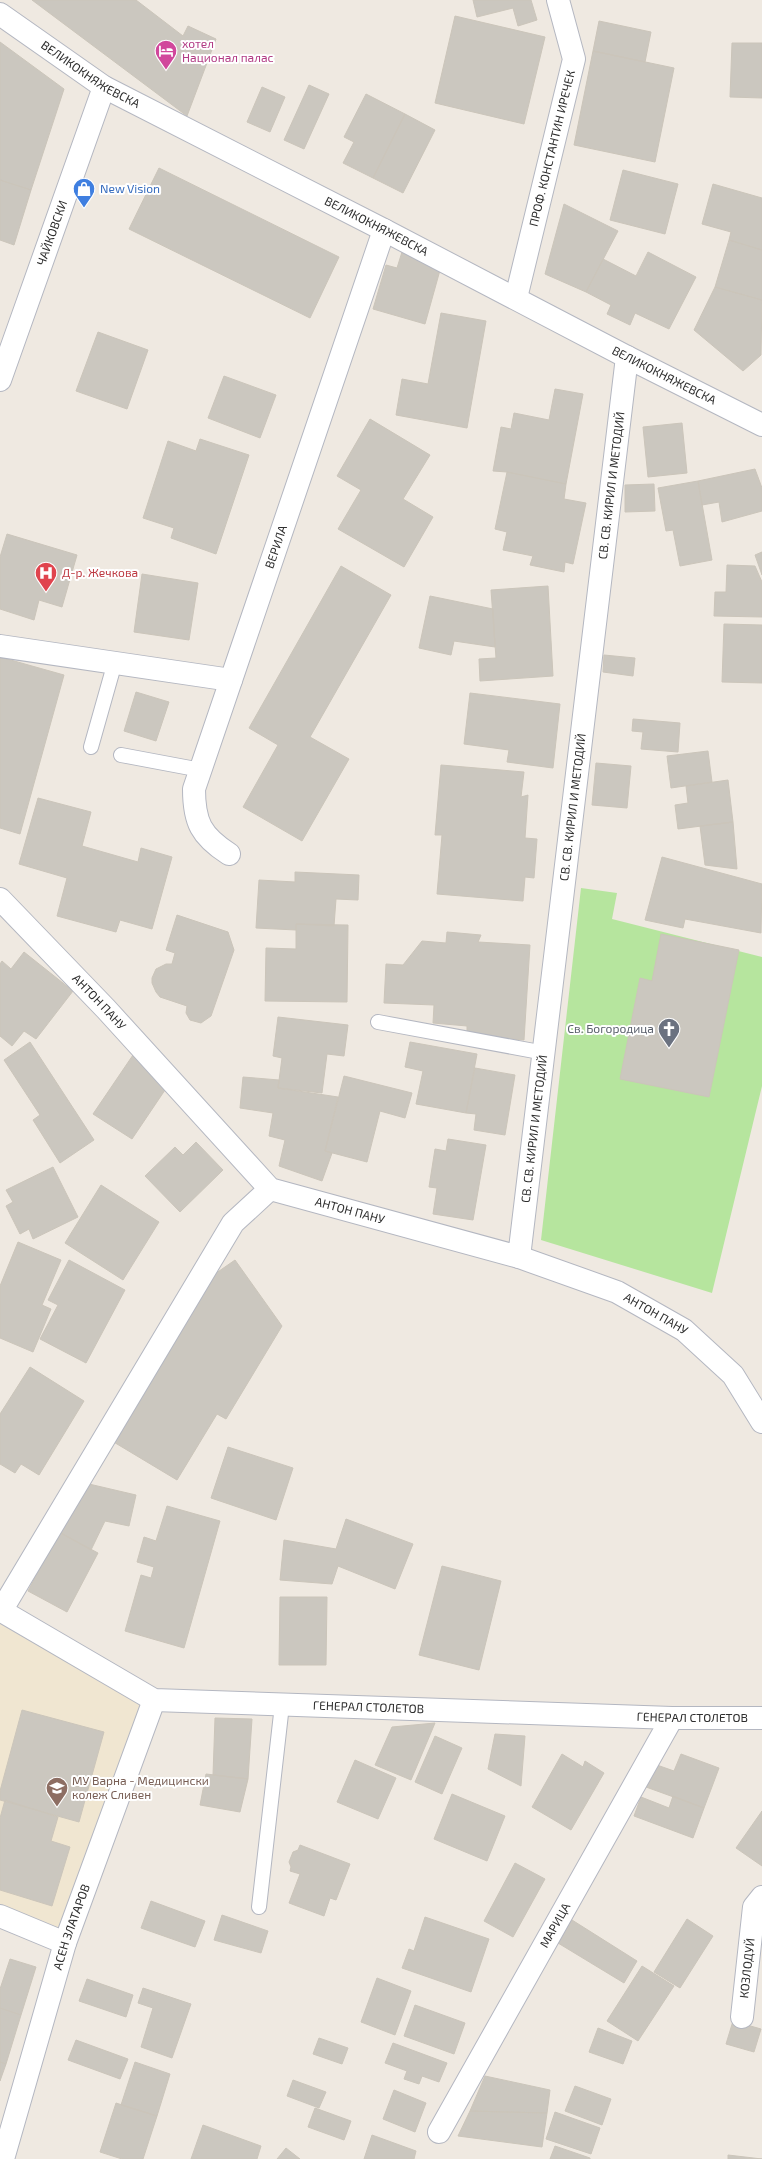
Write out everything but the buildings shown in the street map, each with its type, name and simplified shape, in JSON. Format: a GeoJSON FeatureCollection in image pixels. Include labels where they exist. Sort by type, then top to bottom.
{"type":"FeatureCollection","features":[{"type":"Feature","properties":{"kind":"street","name":"ПРОФ. КОНСТАНТИН ИРЕЧЕК"},"geometry":{"type":"LineString","coordinates":[[516,298],[574,59],[558,0]]}},
{"type":"Feature","properties":{"kind":"street","name":"ВЕЛИКОКНЯЖЕВСКА"},"geometry":{"type":"LineString","coordinates":[[0,14],[104,87],[762,425]]}},
{"type":"Feature","properties":{"kind":"street","name":"ЧАЙКОВСКИ"},"geometry":{"type":"LineString","coordinates":[[0,380],[104,87]]}},
{"type":"Feature","properties":{"kind":"street","name":"ВЕРИЛА"},"geometry":{"type":"LineString","coordinates":[[229,854],[212,843],[200,828],[194,808],[194,788],[384,230]]}},
{"type":"Feature","properties":{"kind":"street","name":"СВ. СВ. КИРИЛ И МЕТОДИЙ"},"geometry":{"type":"LineString","coordinates":[[519,1257],[545,1053],[627,357]]}},
{"type":"Feature","properties":{"kind":"street"},"geometry":{"type":"LineString","coordinates":[[0,646],[231,680]]}},
{"type":"Feature","properties":{"kind":"street","name":"АНТОН ПАНУ"},"geometry":{"type":"LineString","coordinates":[[0,899],[106,1009],[270,1189],[519,1257],[617,1292],[684,1330],[733,1375],[762,1422]]}},
{"type":"Feature","properties":{"kind":"street"},"geometry":{"type":"LineString","coordinates":[[0,1610],[233,1222],[270,1189]]}},
{"type":"Feature","properties":{"kind":"street","name":"ГЕНЕРАЛ СТОЛЕТОВ"},"geometry":{"type":"LineString","coordinates":[[0,1610],[154,1700],[672,1718],[762,1718]]}},
{"type":"Feature","properties":{"kind":"street","name":"АСЕН ЗЛАТАРОВ"},"geometry":{"type":"LineString","coordinates":[[3,2159],[65,1943],[154,1700]]}},
{"type":"Feature","properties":{"kind":"street","name":"МАРИЦА"},"geometry":{"type":"LineString","coordinates":[[439,2132],[672,1718]]}},
{"type":"Feature","properties":{"kind":"street","name":"КОЗЛОДУЙ"},"geometry":{"type":"LineString","coordinates":[[742,2017],[754,1907],[762,1898]]}},
{"type":"Feature","properties":{"kind":"street"},"geometry":{"type":"LineString","coordinates":[[0,1916],[65,1943]]}},
{"type":"Feature","properties":{"kind":"lane"},"geometry":{"type":"LineString","coordinates":[[91,747],[115,662]]}},
{"type":"Feature","properties":{"kind":"lane"},"geometry":{"type":"LineString","coordinates":[[121,755],[201,770]]}},
{"type":"Feature","properties":{"kind":"lane"},"geometry":{"type":"LineString","coordinates":[[378,1022],[545,1053]]}},
{"type":"Feature","properties":{"kind":"lane"},"geometry":{"type":"LineString","coordinates":[[258,1907],[282,1705]]}},
{"type":"Feature","properties":{"kind":"shaded area","name":"МУ Варна - Медицински колеж Сливен"},"geometry":{"type":"Polygon","coordinates":[[[0,1610],[154,1700],[65,1943],[0,1916],[0,1610]]]}},
{"type":"Feature","properties":{"kind":"green space"},"geometry":{"type":"Polygon","coordinates":[[[581,888],[617,893],[612,919],[762,957],[762,1086],[712,1293],[541,1240],[581,888]]]}},
{"type":"Feature","properties":{"kind":"place","name":"хотел Национал палас"},"geometry":{"type":"Point","coordinates":[166,70]}},
{"type":"Feature","properties":{"kind":"place","name":"New Vision"},"geometry":{"type":"Point","coordinates":[84,208]}},
{"type":"Feature","properties":{"kind":"place","name":"Д-р. Жечкова"},"geometry":{"type":"Point","coordinates":[46,592]}},
{"type":"Feature","properties":{"kind":"place","name":"Св. Богородица"},"geometry":{"type":"Point","coordinates":[669,1048]}},
{"type":"Feature","properties":{"kind":"place","name":"МУ Варна - Медицински колеж Сливен"},"geometry":{"type":"Point","coordinates":[57,1808]}}]}
